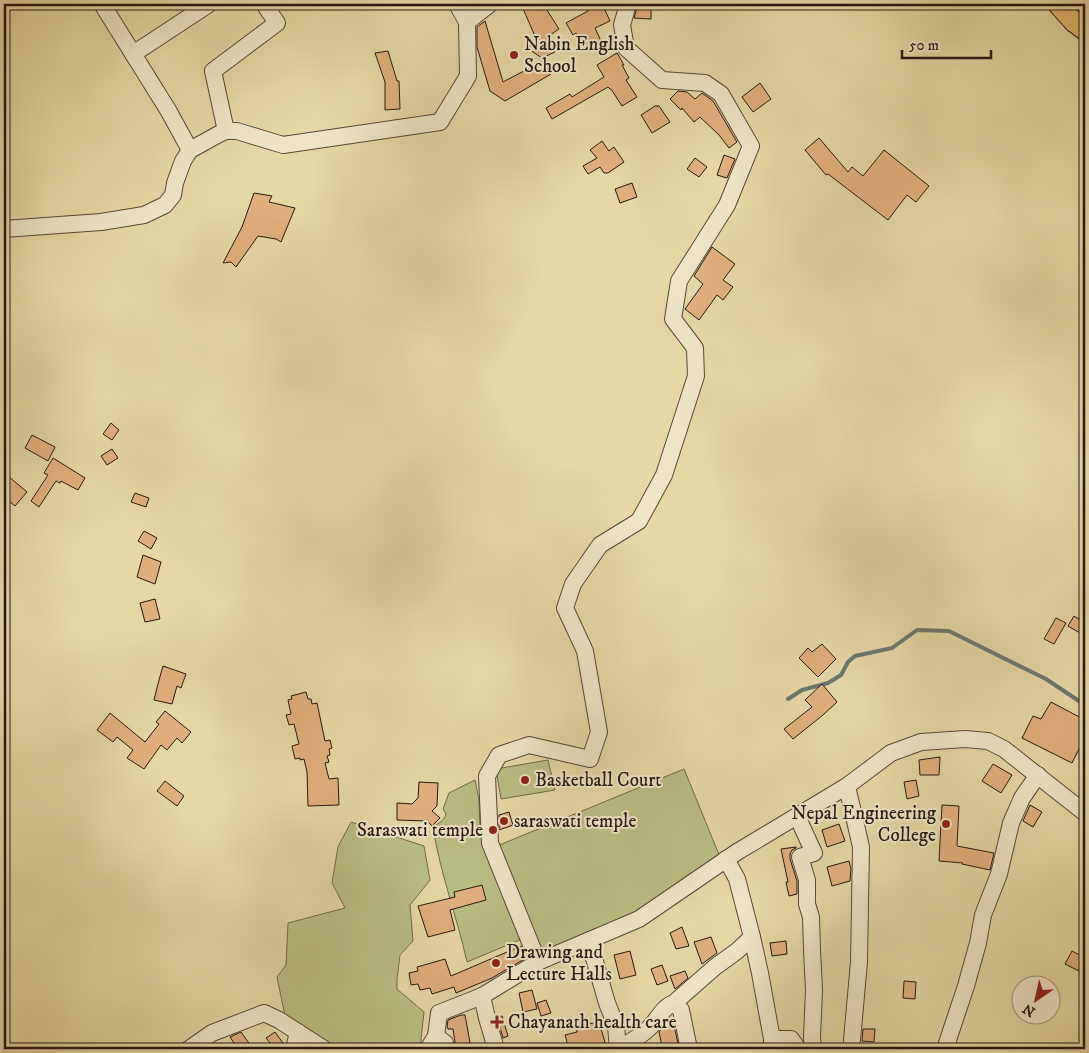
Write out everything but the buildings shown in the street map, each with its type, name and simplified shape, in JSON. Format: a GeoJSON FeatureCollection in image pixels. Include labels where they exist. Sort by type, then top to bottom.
{"type":"FeatureCollection","features":[{"type":"Feature","properties":{"kind":"main road"},"geometry":{"type":"LineString","coordinates":[[1058,4],[1074,22],[1085,30]]}},
{"type":"Feature","properties":{"kind":"street"},"geometry":{"type":"LineString","coordinates":[[102,4],[168,110],[190,150]]}},
{"type":"Feature","properties":{"kind":"street"},"geometry":{"type":"LineString","coordinates":[[133,54],[209,4]]}},
{"type":"Feature","properties":{"kind":"street"},"geometry":{"type":"LineString","coordinates":[[226,131],[212,71],[277,23],[264,4]]}},
{"type":"Feature","properties":{"kind":"street"},"geometry":{"type":"LineString","coordinates":[[4,229],[101,222],[144,215],[165,205],[172,195],[183,161],[190,150],[226,131],[238,131],[283,144],[440,122],[468,76],[467,22],[457,4]]}},
{"type":"Feature","properties":{"kind":"street"},"geometry":{"type":"LineString","coordinates":[[467,22],[490,4]]}},
{"type":"Feature","properties":{"kind":"street"},"geometry":{"type":"LineString","coordinates":[[538,962],[490,843],[487,776],[498,755],[529,745],[590,759],[599,732],[585,651],[565,608],[573,584],[600,545],[639,521],[664,474],[696,376],[695,348],[674,318],[679,281],[727,205],[751,146],[721,94],[705,83],[662,80],[626,48],[622,25],[628,4]]}},
{"type":"Feature","properties":{"kind":"street"},"geometry":{"type":"LineString","coordinates":[[436,1045],[439,1013],[482,996],[538,962],[639,919],[726,859],[847,786],[891,753],[921,742],[965,739],[988,741],[1004,749],[1085,813]]}},
{"type":"Feature","properties":{"kind":"street"},"geometry":{"type":"LineString","coordinates":[[945,1049],[966,986],[978,943],[983,916],[999,874],[1011,823],[1022,798],[1038,775]]}},
{"type":"Feature","properties":{"kind":"street"},"geometry":{"type":"LineString","coordinates":[[847,786],[862,847],[858,962],[852,1040]]}},
{"type":"Feature","properties":{"kind":"street"},"geometry":{"type":"LineString","coordinates":[[797,816],[814,853],[800,857],[807,880],[807,904],[811,917],[814,990],[813,1049]]}},
{"type":"Feature","properties":{"kind":"street"},"geometry":{"type":"LineString","coordinates":[[726,859],[736,879],[752,937],[772,1044],[791,1039],[798,1049]]}},
{"type":"Feature","properties":{"kind":"street"},"geometry":{"type":"LineString","coordinates":[[589,941],[607,1003],[616,1026],[618,1049],[650,1028],[668,1005],[674,1003],[752,937]]}},
{"type":"Feature","properties":{"kind":"street"},"geometry":{"type":"LineString","coordinates":[[482,996],[496,1049]]}},
{"type":"Feature","properties":{"kind":"street"},"geometry":{"type":"LineString","coordinates":[[674,1003],[681,1010],[688,1049]]}},
{"type":"Feature","properties":{"kind":"street"},"geometry":{"type":"LineString","coordinates":[[189,1049],[212,1033],[264,1012],[324,1049]]}},
{"type":"Feature","properties":{"kind":"street"},"geometry":{"type":"LineString","coordinates":[[294,1049],[298,1032]]}},
{"type":"Feature","properties":{"kind":"green space","name":"Basketball Court"},"geometry":{"type":"Polygon","coordinates":[[[548,760],[555,790],[501,799],[496,769],[548,760]]]}},
{"type":"Feature","properties":{"kind":"green space"},"geometry":{"type":"Polygon","coordinates":[[[684,769],[720,857],[606,930],[539,953],[497,846],[684,769]]]}},
{"type":"Feature","properties":{"kind":"green space"},"geometry":{"type":"Polygon","coordinates":[[[475,780],[479,800],[480,832],[522,939],[467,962],[440,861],[433,827],[441,822],[446,814],[443,809],[449,793],[475,780]]]}},
{"type":"Feature","properties":{"kind":"green space"},"geometry":{"type":"Polygon","coordinates":[[[351,822],[424,846],[430,880],[410,905],[413,941],[400,955],[397,979],[397,989],[424,1012],[420,1049],[326,1049],[286,1021],[277,977],[286,965],[288,923],[345,908],[332,883],[338,847],[351,822]]]}},
{"type":"Feature","properties":{"kind":"waterway"},"geometry":{"type":"LineString","coordinates":[[788,699],[802,690],[828,683],[841,675],[848,662],[855,656],[892,648],[917,630],[949,631],[1046,679],[1085,705]]}},
{"type":"Feature","properties":{"kind":"place","name":"Nabin English School"},"geometry":{"type":"Point","coordinates":[514,55]}},
{"type":"Feature","properties":{"kind":"place","name":"Basketball Court"},"geometry":{"type":"Point","coordinates":[525,780]}},
{"type":"Feature","properties":{"kind":"place","name":"saraswati temple"},"geometry":{"type":"Point","coordinates":[504,821]}},
{"type":"Feature","properties":{"kind":"place","name":"Nepal Engineering College"},"geometry":{"type":"Point","coordinates":[946,824]}},
{"type":"Feature","properties":{"kind":"place","name":"Saraswati temple"},"geometry":{"type":"Point","coordinates":[493,830]}},
{"type":"Feature","properties":{"kind":"place","name":"Drawing and Lecture Halls"},"geometry":{"type":"Point","coordinates":[496,963]}},
{"type":"Feature","properties":{"kind":"place","name":"Chayanath health care"},"geometry":{"type":"Point","coordinates":[497,1022]}}]}
